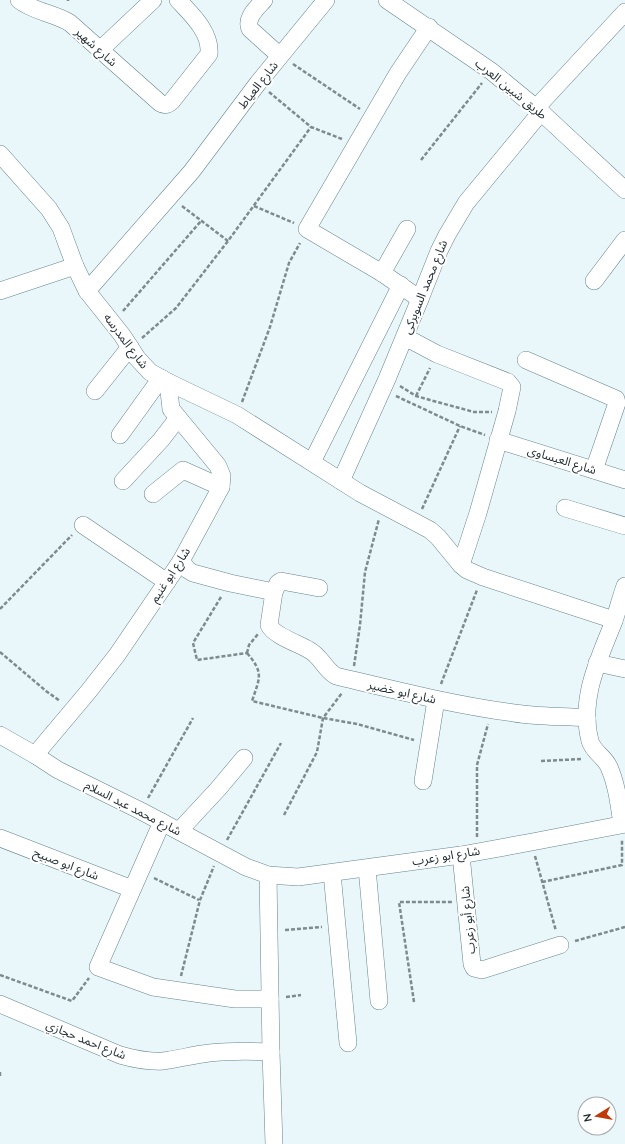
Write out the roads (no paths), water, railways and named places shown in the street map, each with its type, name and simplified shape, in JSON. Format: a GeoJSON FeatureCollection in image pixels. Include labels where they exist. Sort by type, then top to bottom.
{"type":"FeatureCollection","features":[{"type":"Feature","properties":{"kind":"street","name":"شارع شهير"},"geometry":{"type":"LineString","coordinates":[[19,0],[31,8],[59,16],[64,19],[160,103],[167,105],[172,102],[206,59],[209,50],[205,34],[198,23],[178,0]]}},
{"type":"Feature","properties":{"kind":"street"},"geometry":{"type":"LineString","coordinates":[[100,50],[153,0]]}},
{"type":"Feature","properties":{"kind":"street"},"geometry":{"type":"LineString","coordinates":[[264,0],[249,18],[248,26],[280,56]]}},
{"type":"Feature","properties":{"kind":"street","name":"شارع العياط"},"geometry":{"type":"LineString","coordinates":[[87,291],[192,171],[258,83],[326,0]]}},
{"type":"Feature","properties":{"kind":"street","name":"طريق شبين العرب"},"geometry":{"type":"LineString","coordinates":[[387,0],[491,71],[538,110],[625,190]]}},
{"type":"Feature","properties":{"kind":"street","name":"شارع محمد السوبركى"},"geometry":{"type":"LineString","coordinates":[[341,482],[405,337],[439,251],[456,218],[538,110],[625,12]]}},
{"type":"Feature","properties":{"kind":"street"},"geometry":{"type":"LineString","coordinates":[[420,299],[382,273],[307,229],[372,117],[428,27]]}},
{"type":"Feature","properties":{"kind":"street","name":"شارع المدرسه"},"geometry":{"type":"LineString","coordinates":[[0,154],[50,209],[66,239],[75,266],[87,291],[113,323],[145,368],[164,380],[237,415],[341,482],[430,530],[438,537],[461,565]]}},
{"type":"Feature","properties":{"kind":"street"},"geometry":{"type":"LineString","coordinates":[[382,273],[407,229]]}},
{"type":"Feature","properties":{"kind":"street"},"geometry":{"type":"LineString","coordinates":[[594,281],[625,240]]}},
{"type":"Feature","properties":{"kind":"street"},"geometry":{"type":"LineString","coordinates":[[0,292],[75,266]]}},
{"type":"Feature","properties":{"kind":"street"},"geometry":{"type":"LineString","coordinates":[[312,462],[401,286]]}},
{"type":"Feature","properties":{"kind":"street"},"geometry":{"type":"LineString","coordinates":[[405,337],[437,354],[508,382],[512,385],[507,411],[478,514],[461,565],[467,570],[483,577],[614,620]]}},
{"type":"Feature","properties":{"kind":"street"},"geometry":{"type":"LineString","coordinates":[[95,391],[130,347]]}},
{"type":"Feature","properties":{"kind":"street"},"geometry":{"type":"LineString","coordinates":[[526,360],[615,398],[617,403],[594,470]]}},
{"type":"Feature","properties":{"kind":"street"},"geometry":{"type":"LineString","coordinates":[[153,494],[183,470],[221,487],[222,476],[218,466],[171,409],[164,380]]}},
{"type":"Feature","properties":{"kind":"street"},"geometry":{"type":"LineString","coordinates":[[120,435],[164,380]]}},
{"type":"Feature","properties":{"kind":"street"},"geometry":{"type":"LineString","coordinates":[[122,481],[161,440],[178,418]]}},
{"type":"Feature","properties":{"kind":"street","name":"شارع العبساوى"},"geometry":{"type":"LineString","coordinates":[[498,440],[625,480]]}},
{"type":"Feature","properties":{"kind":"street","name":"شارع ابو غنيم"},"geometry":{"type":"LineString","coordinates":[[35,755],[108,668],[181,561],[221,487]]}},
{"type":"Feature","properties":{"kind":"street"},"geometry":{"type":"LineString","coordinates":[[565,508],[625,526]]}},
{"type":"Feature","properties":{"kind":"street"},"geometry":{"type":"LineString","coordinates":[[83,525],[167,582]]}},
{"type":"Feature","properties":{"kind":"street"},"geometry":{"type":"LineString","coordinates":[[181,561],[188,570],[193,573],[230,583],[277,587],[281,581],[319,588]]}},
{"type":"Feature","properties":{"kind":"street"},"geometry":{"type":"LineString","coordinates":[[624,824],[615,784],[609,767],[594,749],[591,742],[587,718],[589,690],[597,663],[614,620],[625,586]]}},
{"type":"Feature","properties":{"kind":"street","name":"شارع ابو خضير"},"geometry":{"type":"LineString","coordinates":[[277,587],[269,620],[271,630],[318,655],[331,673],[336,676],[436,700],[492,710],[516,714],[587,718]]}},
{"type":"Feature","properties":{"kind":"street"},"geometry":{"type":"LineString","coordinates":[[597,663],[625,669]]}},
{"type":"Feature","properties":{"kind":"street"},"geometry":{"type":"LineString","coordinates":[[423,781],[436,700]]}},
{"type":"Feature","properties":{"kind":"street","name":"شارع محمد عبد السلام"},"geometry":{"type":"LineString","coordinates":[[0,735],[58,770],[141,811],[219,854],[257,872],[268,875]]}},
{"type":"Feature","properties":{"kind":"street"},"geometry":{"type":"LineString","coordinates":[[179,831],[244,758]]}},
{"type":"Feature","properties":{"kind":"street"},"geometry":{"type":"LineString","coordinates":[[162,822],[98,967],[153,987],[234,998],[270,1000]]}},
{"type":"Feature","properties":{"kind":"street","name":"شارع ابو زعرب"},"geometry":{"type":"LineString","coordinates":[[268,875],[298,877],[367,868],[469,853],[624,824]]}},
{"type":"Feature","properties":{"kind":"street","name":"شارع ابو صبيح"},"geometry":{"type":"LineString","coordinates":[[0,838],[132,889]]}},
{"type":"Feature","properties":{"kind":"street","name":"شارع أبو زعرب"},"geometry":{"type":"LineString","coordinates":[[469,853],[466,902],[472,964],[476,969],[482,970],[560,945]]}},
{"type":"Feature","properties":{"kind":"street"},"geometry":{"type":"LineString","coordinates":[[367,868],[379,1001]]}},
{"type":"Feature","properties":{"kind":"street"},"geometry":{"type":"LineString","coordinates":[[332,873],[348,1043]]}},
{"type":"Feature","properties":{"kind":"street"},"geometry":{"type":"LineString","coordinates":[[268,875],[274,1144]]}},
{"type":"Feature","properties":{"kind":"street","name":"شارع احمد حجازي"},"geometry":{"type":"LineString","coordinates":[[0,1004],[120,1055],[134,1059],[163,1061],[208,1053],[239,1051],[271,1052]]}}]}
